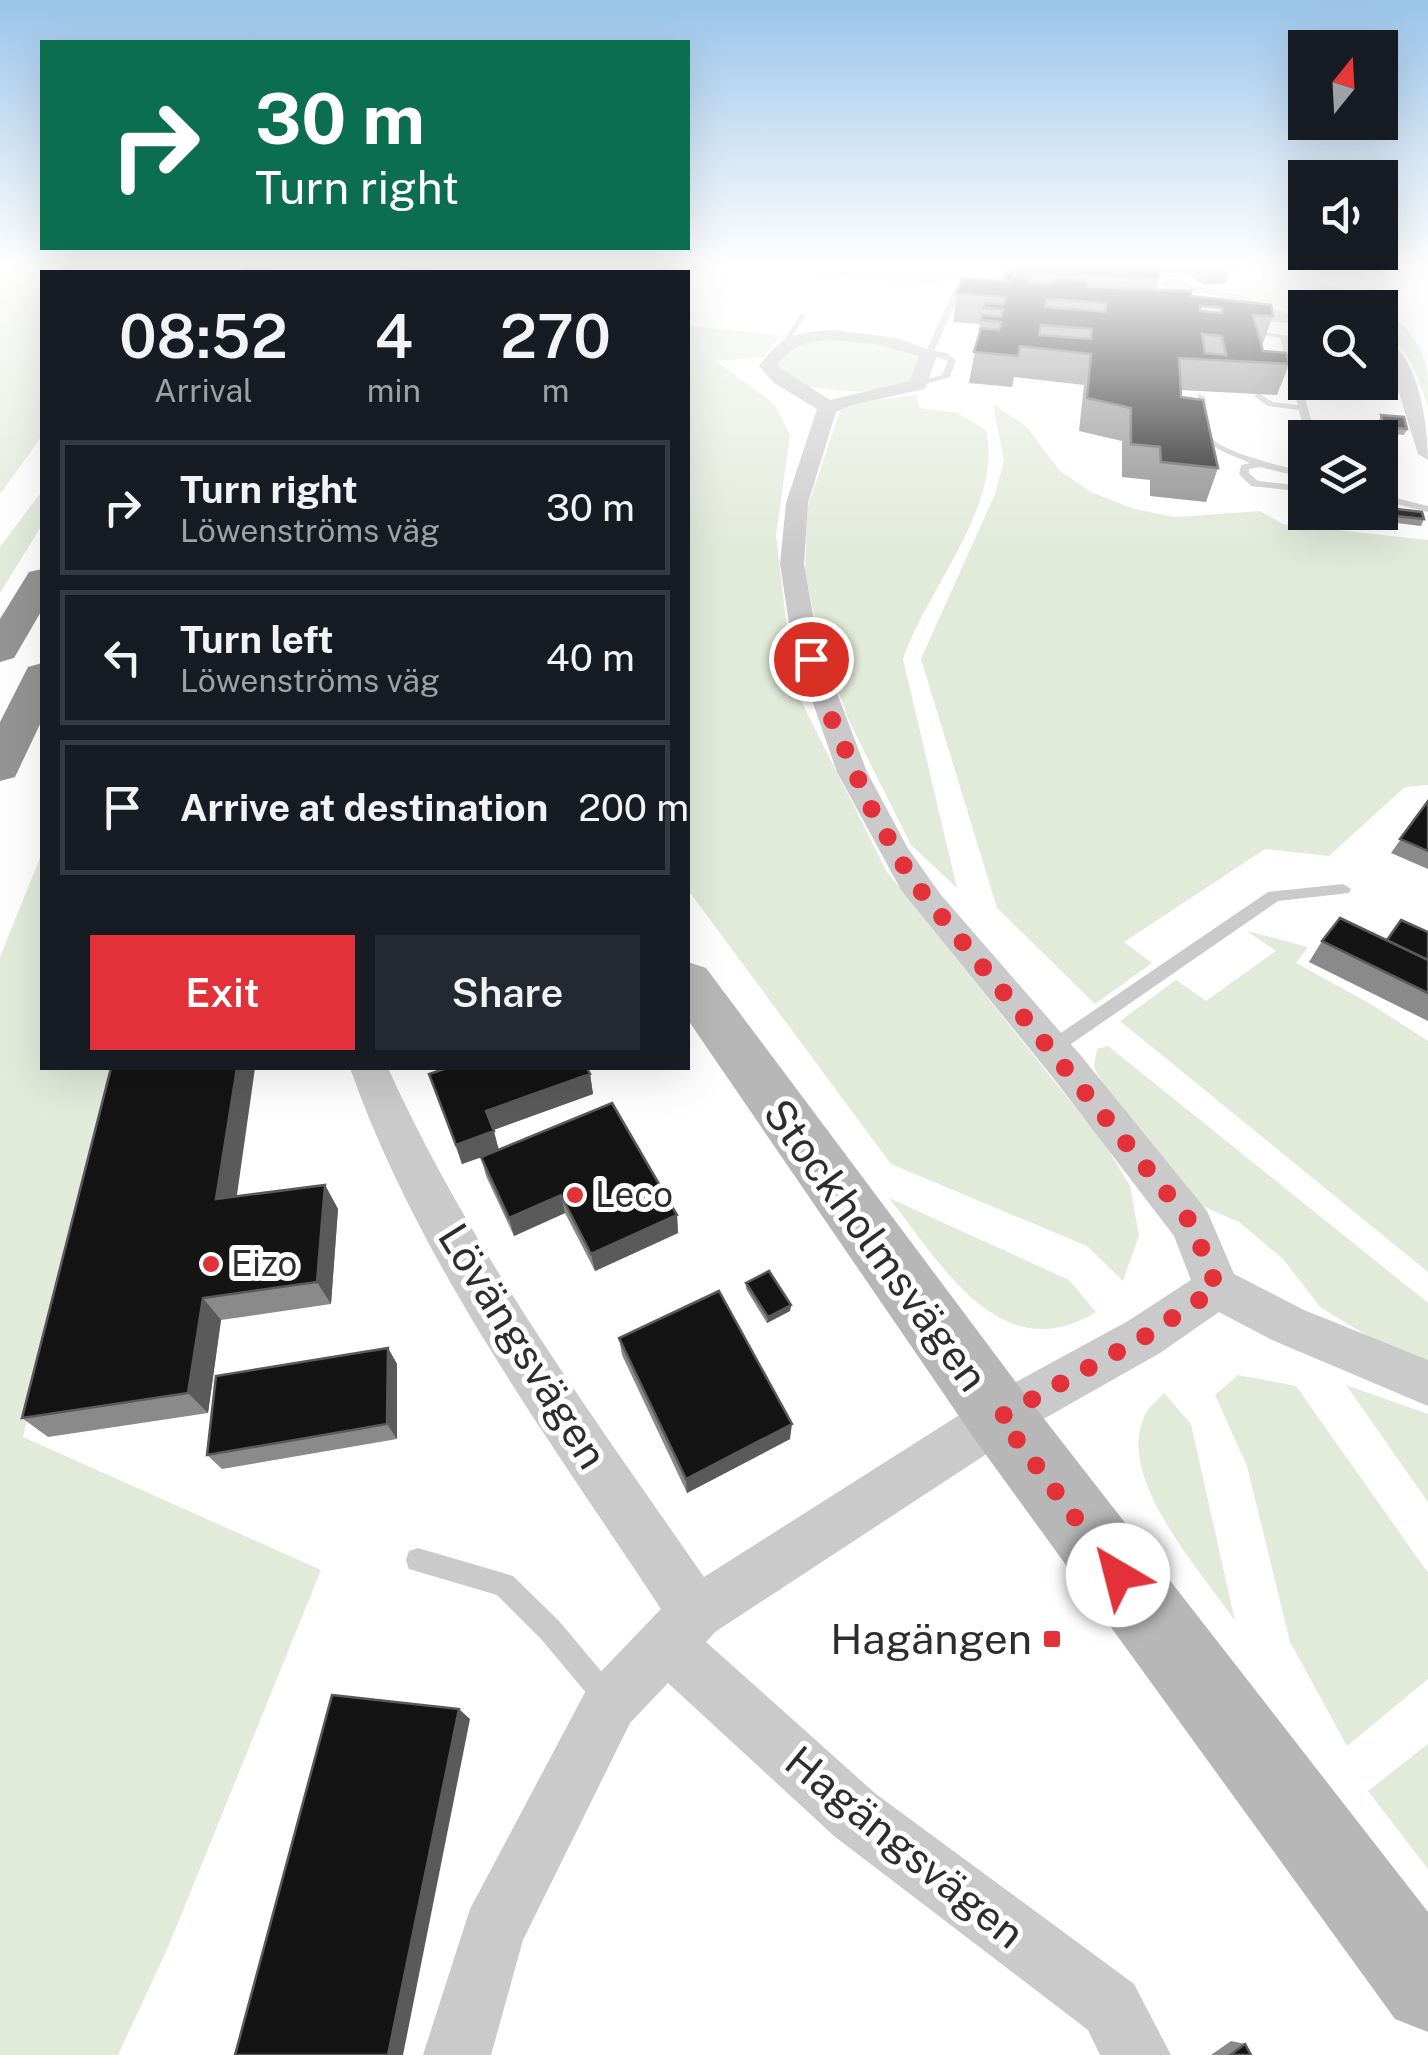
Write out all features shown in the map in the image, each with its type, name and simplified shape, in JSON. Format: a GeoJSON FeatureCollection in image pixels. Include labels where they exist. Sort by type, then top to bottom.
{"type":"FeatureCollection","features":[{"type":"Feature","properties":{"kind":"highway"},"geometry":{"type":"LineString","coordinates":[[0,650],[40,583]]}},
{"type":"Feature","properties":{"kind":"highway"},"geometry":{"type":"LineString","coordinates":[[0,768],[40,678]]}},
{"type":"Feature","properties":{"kind":"street"},"geometry":{"type":"LineString","coordinates":[[774,359],[768,366],[774,376],[822,399],[827,409],[803,472],[795,508],[792,564],[821,695],[871,808],[912,880],[1192,1224],[1217,1288],[1288,1325],[1428,1383]]}},
{"type":"Feature","properties":{"kind":"street"},"geometry":{"type":"LineString","coordinates":[[827,409],[868,395],[918,386],[927,359]]}},
{"type":"Feature","properties":{"kind":"street"},"geometry":{"type":"LineString","coordinates":[[1398,369],[1428,454]]}},
{"type":"Feature","properties":{"kind":"street"},"geometry":{"type":"LineString","coordinates":[[796,388],[868,395]]}},
{"type":"Feature","properties":{"kind":"street","name":"Stockholmsvägen"},"geometry":{"type":"LineString","coordinates":[[690,984],[1000,1417],[1428,1986]]}},
{"type":"Feature","properties":{"kind":"street","name":"Lövängsvägen"},"geometry":{"type":"LineString","coordinates":[[370,1070],[396,1136],[681,1628]]}},
{"type":"Feature","properties":{"kind":"street"},"geometry":{"type":"LineString","coordinates":[[458,2055],[493,1932],[610,1703],[681,1628],[1000,1417],[1144,1337],[1217,1288]]}},
{"type":"Feature","properties":{"kind":"street","name":"Hagängsvägen"},"geometry":{"type":"LineString","coordinates":[[681,1628],[855,1815],[1111,2007],[1137,2055]]}},
{"type":"Feature","properties":{"kind":"lane"},"geometry":{"type":"LineString","coordinates":[[1398,378],[1402,378]]}},
{"type":"Feature","properties":{"kind":"lane"},"geometry":{"type":"LineString","coordinates":[[1201,396],[1204,429],[1212,444],[1288,471]]}},
{"type":"Feature","properties":{"kind":"lane"},"geometry":{"type":"LineString","coordinates":[[1258,396],[1271,404],[1304,408]]}},
{"type":"Feature","properties":{"kind":"lane"},"geometry":{"type":"LineString","coordinates":[[1303,400],[1307,420]]}},
{"type":"Feature","properties":{"kind":"lane"},"geometry":{"type":"LineString","coordinates":[[1260,464],[1244,467],[1244,474],[1255,484],[1288,488]]}},
{"type":"Feature","properties":{"kind":"lane"},"geometry":{"type":"LineString","coordinates":[[1398,502],[1428,510]]}},
{"type":"Feature","properties":{"kind":"lane"},"geometry":{"type":"LineString","coordinates":[[1052,1048],[1274,896],[1343,889]]}},
{"type":"Feature","properties":{"kind":"lane"},"geometry":{"type":"LineString","coordinates":[[418,1560],[504,1586],[550,1630],[610,1703]]}},
{"type":"Feature","properties":{"kind":"green space"},"geometry":{"type":"Polygon","coordinates":[[[0,359],[40,359],[40,439],[0,494],[0,359]]]}},
{"type":"Feature","properties":{"kind":"green space"},"geometry":{"type":"Polygon","coordinates":[[[690,359],[741,359],[716,361],[774,404],[790,435],[776,536],[794,687],[887,872],[1106,1146],[1130,1186],[1139,1235],[1123,1281],[1087,1246],[891,1164],[690,893],[690,359]]]}},
{"type":"Feature","properties":{"kind":"green space"},"geometry":{"type":"Polygon","coordinates":[[[781,359],[919,359],[912,381],[870,392],[800,386],[776,367],[781,359]]]}},
{"type":"Feature","properties":{"kind":"green space"},"geometry":{"type":"Polygon","coordinates":[[[1408,359],[1424,359],[1428,407],[1416,374],[1408,359]]]}},
{"type":"Feature","properties":{"kind":"green space"},"geometry":{"type":"Polygon","coordinates":[[[916,395],[920,408],[958,413],[986,430],[989,458],[974,517],[903,659],[957,888],[911,845],[850,723],[820,644],[805,571],[807,509],[840,411],[857,402],[916,395]]]}},
{"type":"Feature","properties":{"kind":"green space"},"geometry":{"type":"Polygon","coordinates":[[[993,404],[1026,426],[1060,471],[1091,492],[1134,509],[1175,517],[1260,511],[1288,525],[1288,530],[1337,530],[1428,540],[1428,785],[1405,787],[1329,856],[1265,849],[1124,942],[1152,963],[1095,1004],[997,908],[921,659],[995,494],[1004,461],[993,404]]]}},
{"type":"Feature","properties":{"kind":"green space"},"geometry":{"type":"Polygon","coordinates":[[[40,494],[40,528],[0,593],[0,547],[40,494]]]}},
{"type":"Feature","properties":{"kind":"green space"},"geometry":{"type":"Polygon","coordinates":[[[40,858],[40,1070],[112,1070],[23,1437],[321,1570],[169,1945],[118,2055],[0,2055],[0,957],[40,858]]]}},
{"type":"Feature","properties":{"kind":"green space"},"geometry":{"type":"Polygon","coordinates":[[[1247,931],[1308,947],[1296,963],[1428,1041],[1428,1272],[1120,1021],[1176,980],[1206,1001],[1276,951],[1247,931]]]}},
{"type":"Feature","properties":{"kind":"green space"},"geometry":{"type":"Polygon","coordinates":[[[1108,1046],[1428,1303],[1428,1360],[1369,1337],[1320,1307],[1283,1259],[1239,1222],[1198,1204],[1113,1102],[1094,1067],[1097,1049],[1108,1046]]]}},
{"type":"Feature","properties":{"kind":"green space"},"geometry":{"type":"Polygon","coordinates":[[[889,1198],[1069,1280],[1096,1312],[1062,1327],[1030,1328],[1002,1319],[952,1278],[889,1198]]]}},
{"type":"Feature","properties":{"kind":"green space"},"geometry":{"type":"Polygon","coordinates":[[[1238,1375],[1296,1386],[1428,1573],[1428,1679],[1347,1746],[1290,1642],[1247,1466],[1215,1395],[1238,1375]]]}},
{"type":"Feature","properties":{"kind":"green space"},"geometry":{"type":"Polygon","coordinates":[[[1346,1385],[1428,1414],[1428,1502],[1346,1385]]]}},
{"type":"Feature","properties":{"kind":"green space"},"geometry":{"type":"Polygon","coordinates":[[[1164,1393],[1191,1424],[1235,1621],[1167,1524],[1142,1468],[1139,1442],[1144,1417],[1164,1393]]]}},
{"type":"Feature","properties":{"kind":"green space"},"geometry":{"type":"Polygon","coordinates":[[[1428,1744],[1428,1869],[1368,1791],[1428,1744]]]}},
{"type":"Feature","properties":{"kind":"building"},"geometry":{"type":"Polygon","coordinates":[[[1091,359],[1179,359],[1181,397],[1203,400],[1218,468],[1161,462],[1160,447],[1131,444],[1131,408],[1087,398],[1091,359]]]}},
{"type":"Feature","properties":{"kind":"building"},"geometry":{"type":"Polygon","coordinates":[[[1195,359],[1288,359],[1288,364],[1195,359]]]}},
{"type":"Feature","properties":{"kind":"building"},"geometry":{"type":"Polygon","coordinates":[[[1381,415],[1404,417],[1407,429],[1398,428],[1398,420],[1382,420],[1381,415]]]}},
{"type":"Feature","properties":{"kind":"building"},"geometry":{"type":"Polygon","coordinates":[[[1398,509],[1422,512],[1424,519],[1398,516],[1398,509]]]}},
{"type":"Feature","properties":{"kind":"building"},"geometry":{"type":"Polygon","coordinates":[[[1428,801],[1428,851],[1400,839],[1428,801]]]}},
{"type":"Feature","properties":{"kind":"building"},"geometry":{"type":"Polygon","coordinates":[[[1340,918],[1428,960],[1428,993],[1322,941],[1340,918]]]}},
{"type":"Feature","properties":{"kind":"building"},"geometry":{"type":"Polygon","coordinates":[[[1401,920],[1428,932],[1428,960],[1387,940],[1401,920]]]}},
{"type":"Feature","properties":{"kind":"building","name":"Eizo"},"geometry":{"type":"Polygon","coordinates":[[[110,1070],[237,1070],[216,1199],[325,1185],[317,1282],[203,1298],[188,1393],[22,1418],[110,1070]]]}},
{"type":"Feature","properties":{"kind":"building"},"geometry":{"type":"Polygon","coordinates":[[[441,1070],[588,1070],[590,1074],[486,1111],[494,1131],[456,1145],[429,1074],[441,1070]]]}},
{"type":"Feature","properties":{"kind":"building","name":"Leco"},"geometry":{"type":"Polygon","coordinates":[[[612,1103],[677,1215],[591,1254],[561,1195],[509,1218],[481,1157],[612,1103]]]}},
{"type":"Feature","properties":{"kind":"building"},"geometry":{"type":"Polygon","coordinates":[[[769,1271],[791,1305],[768,1317],[746,1283],[769,1271]]]}},
{"type":"Feature","properties":{"kind":"building"},"geometry":{"type":"Polygon","coordinates":[[[719,1291],[792,1424],[686,1479],[619,1338],[719,1291]]]}},
{"type":"Feature","properties":{"kind":"building"},"geometry":{"type":"Polygon","coordinates":[[[388,1348],[387,1424],[207,1455],[216,1376],[388,1348]]]}},
{"type":"Feature","properties":{"kind":"building"},"geometry":{"type":"Polygon","coordinates":[[[332,1695],[459,1709],[388,2055],[235,2055],[332,1695]]]}},
{"type":"Feature","properties":{"kind":"building"},"geometry":{"type":"Polygon","coordinates":[[[1245,2044],[1251,2055],[1230,2055],[1245,2044]]]}},
{"type":"Feature","properties":{"kind":"place","name":"Leco"},"geometry":{"type":"Point","coordinates":[575,1195]}},
{"type":"Feature","properties":{"kind":"place","name":"Eizo"},"geometry":{"type":"Point","coordinates":[211,1264]}},
{"type":"Feature","properties":{"kind":"place","name":"Hagängen"},"geometry":{"type":"Point","coordinates":[1052,1639]}},
{"type":"Feature","properties":{"kind":"route"},"geometry":{"type":"LineString","coordinates":[[811,659],[821,695],[871,808],[912,880],[1192,1224],[1217,1288],[1144,1337],[1000,1417],[1118,1575]]}}]}
